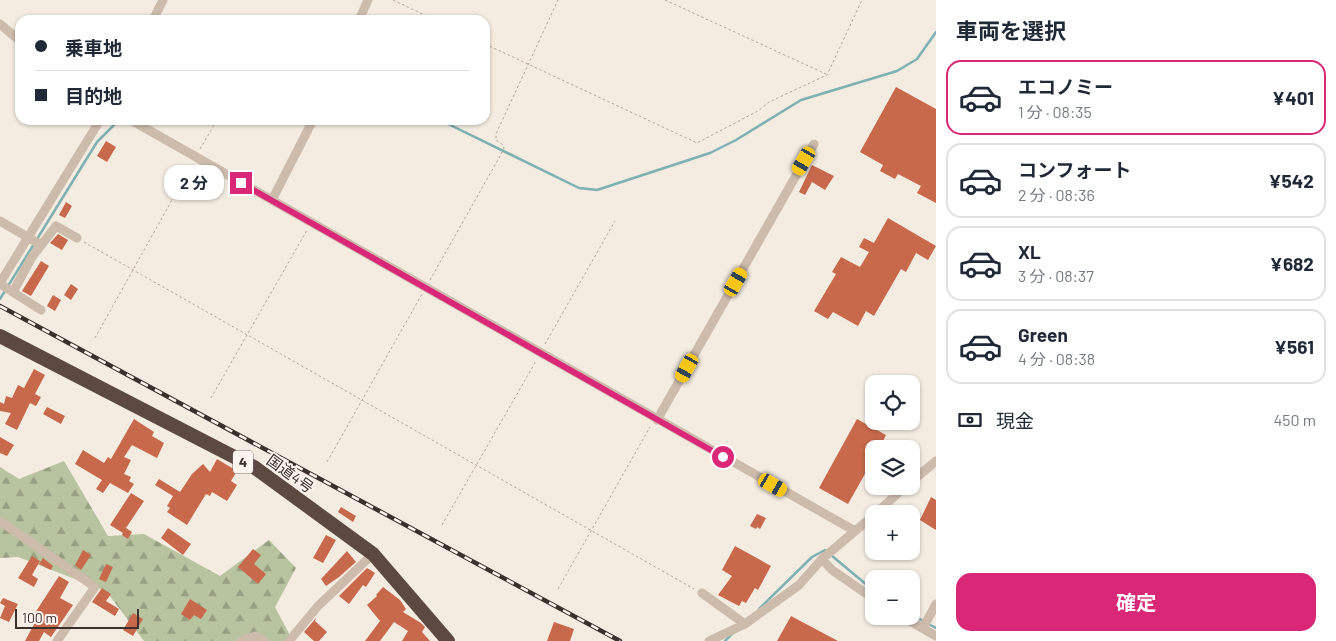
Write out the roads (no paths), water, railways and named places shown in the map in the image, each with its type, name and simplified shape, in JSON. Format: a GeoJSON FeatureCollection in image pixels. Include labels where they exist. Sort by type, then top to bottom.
{"type":"FeatureCollection","features":[{"type":"Feature","properties":{"kind":"highway","name":"国道4号"},"geometry":{"type":"LineString","coordinates":[[0,336],[254,467],[373,554],[448,641]]}},
{"type":"Feature","properties":{"kind":"street"},"geometry":{"type":"LineString","coordinates":[[156,15],[163,0]]}},
{"type":"Feature","properties":{"kind":"street"},"geometry":{"type":"LineString","coordinates":[[361,15],[368,0]]}},
{"type":"Feature","properties":{"kind":"street"},"geometry":{"type":"LineString","coordinates":[[0,24],[15,37]]}},
{"type":"Feature","properties":{"kind":"street"},"geometry":{"type":"LineString","coordinates":[[5,287],[34,240],[97,125]]}},
{"type":"Feature","properties":{"kind":"street"},"geometry":{"type":"LineString","coordinates":[[140,125],[855,531]]}},
{"type":"Feature","properties":{"kind":"street"},"geometry":{"type":"LineString","coordinates":[[272,200],[310,125]]}},
{"type":"Feature","properties":{"kind":"street"},"geometry":{"type":"LineString","coordinates":[[656,419],[814,144]]}},
{"type":"Feature","properties":{"kind":"street"},"geometry":{"type":"LineString","coordinates":[[0,222],[34,240]]}},
{"type":"Feature","properties":{"kind":"street"},"geometry":{"type":"LineString","coordinates":[[5,287],[34,240],[56,226],[77,238]]}},
{"type":"Feature","properties":{"kind":"street"},"geometry":{"type":"LineString","coordinates":[[5,287],[41,310]]}},
{"type":"Feature","properties":{"kind":"street"},"geometry":{"type":"LineString","coordinates":[[920,474],[936,461]]}},
{"type":"Feature","properties":{"kind":"street"},"geometry":{"type":"LineString","coordinates":[[884,505],[896,495]]}},
{"type":"Feature","properties":{"kind":"street"},"geometry":{"type":"LineString","coordinates":[[0,521],[95,587],[57,641]]}},
{"type":"Feature","properties":{"kind":"street"},"geometry":{"type":"LineString","coordinates":[[710,641],[745,624],[799,585],[822,559],[865,522]]}},
{"type":"Feature","properties":{"kind":"street"},"geometry":{"type":"LineString","coordinates":[[289,641],[318,606],[373,554]]}},
{"type":"Feature","properties":{"kind":"street"},"geometry":{"type":"LineString","coordinates":[[822,559],[832,570],[865,593]]}},
{"type":"Feature","properties":{"kind":"street"},"geometry":{"type":"LineString","coordinates":[[702,593],[745,624]]}},
{"type":"Feature","properties":{"kind":"street"},"geometry":{"type":"LineString","coordinates":[[923,628],[936,604]]}},
{"type":"Feature","properties":{"kind":"street"},"geometry":{"type":"LineString","coordinates":[[918,625],[936,636]]}},
{"type":"Feature","properties":{"kind":"street"},"geometry":{"type":"LineString","coordinates":[[241,641],[255,636],[264,641]]}},
{"type":"Feature","properties":{"kind":"waterway"},"geometry":{"type":"LineString","coordinates":[[450,125],[579,188],[597,190],[710,153],[736,140],[801,100],[897,71],[917,59],[936,32]]}},
{"type":"Feature","properties":{"kind":"waterway"},"geometry":{"type":"LineString","coordinates":[[0,299],[97,142],[114,125]]}},
{"type":"Feature","properties":{"kind":"waterway"},"geometry":{"type":"LineString","coordinates":[[759,609],[812,557],[825,550],[865,583]]}},
{"type":"Feature","properties":{"kind":"waterway"},"geometry":{"type":"LineString","coordinates":[[928,624],[936,628]]}},
{"type":"Feature","properties":{"kind":"waterway"},"geometry":{"type":"LineString","coordinates":[[725,641],[733,633]]}},
{"type":"Feature","properties":{"kind":"railway"},"geometry":{"type":"LineString","coordinates":[[0,306],[620,641]]}}]}
